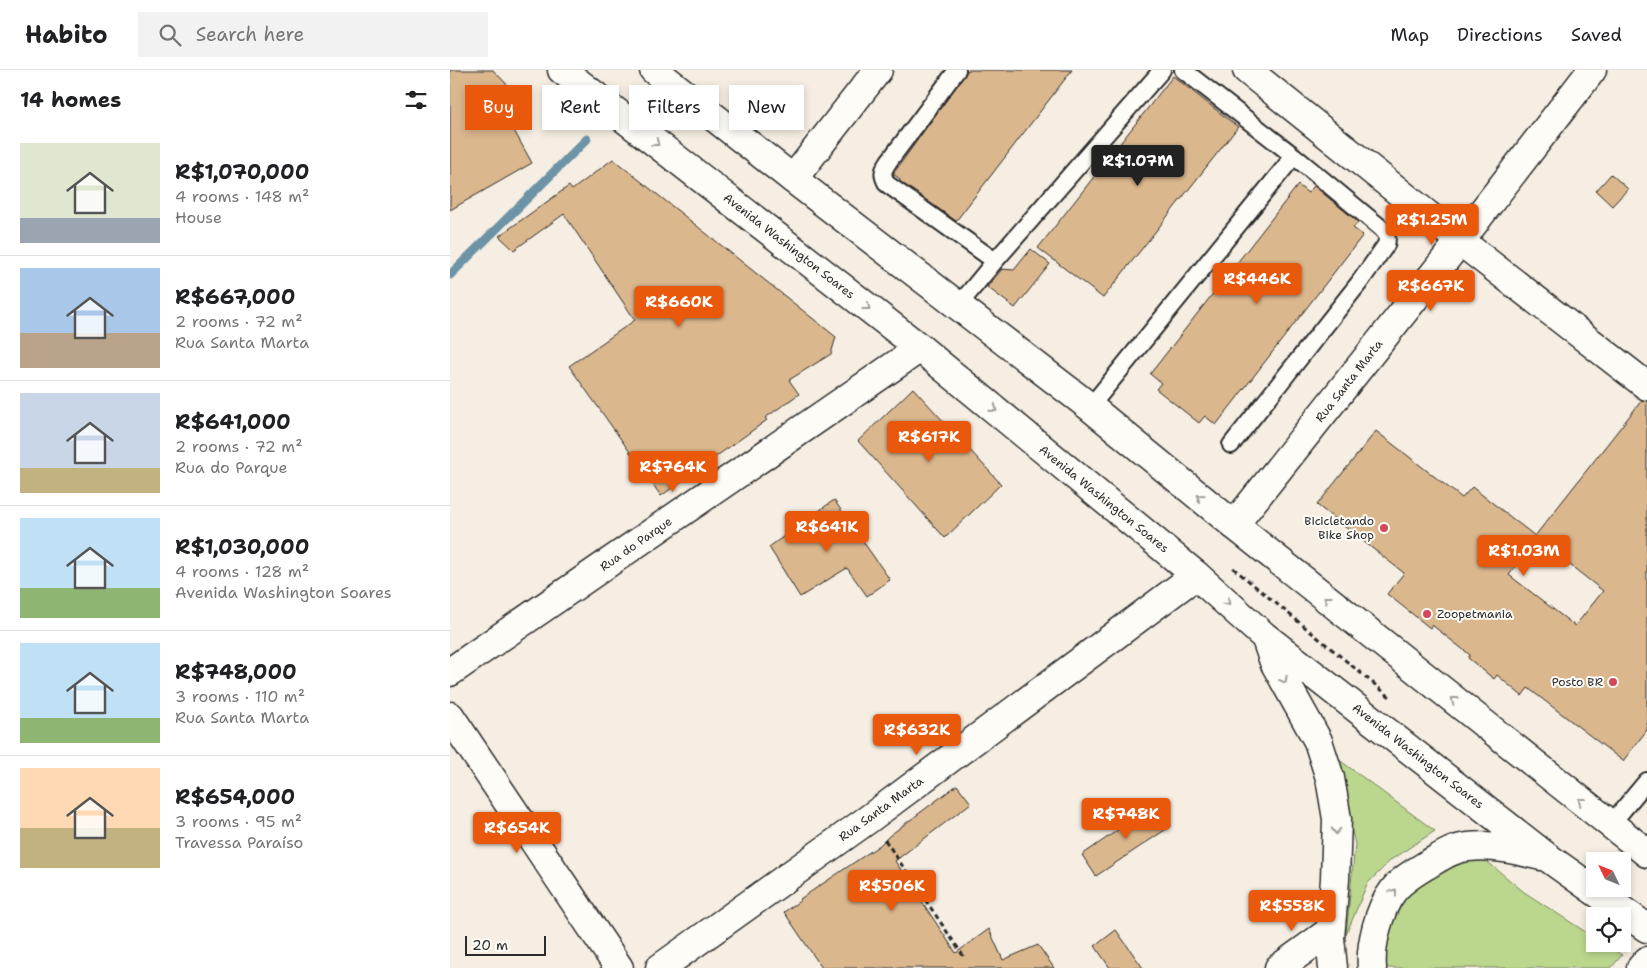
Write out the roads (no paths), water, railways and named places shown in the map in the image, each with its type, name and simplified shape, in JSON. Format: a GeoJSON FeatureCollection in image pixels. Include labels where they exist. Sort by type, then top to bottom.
{"type":"FeatureCollection","features":[{"type":"Feature","properties":{"kind":"main road","name":"Avenida Washington Soares"},"geometry":{"type":"LineString","coordinates":[[562,70],[920,348],[1196,575],[1264,636],[1547,857],[1647,928]]}},
{"type":"Feature","properties":{"kind":"main road"},"geometry":{"type":"LineString","coordinates":[[654,70],[1090,407],[1234,525],[1647,852]]}},
{"type":"Feature","properties":{"kind":"main road"},"geometry":{"type":"LineString","coordinates":[[793,179],[878,70]]}},
{"type":"Feature","properties":{"kind":"main road"},"geometry":{"type":"LineString","coordinates":[[1247,70],[1460,241],[1647,386]]}},
{"type":"Feature","properties":{"kind":"main road","name":"Rua Santa Marta"},"geometry":{"type":"LineString","coordinates":[[1234,525],[1460,241],[1592,70]]}},
{"type":"Feature","properties":{"kind":"main road","name":"Rua do Parque"},"geometry":{"type":"LineString","coordinates":[[450,672],[920,348]]}},
{"type":"Feature","properties":{"kind":"main road","name":"Rua Santa Marta"},"geometry":{"type":"LineString","coordinates":[[660,968],[870,818],[1196,575]]}},
{"type":"Feature","properties":{"kind":"main road"},"geometry":{"type":"LineString","coordinates":[[1264,636],[1274,662],[1318,741],[1330,778],[1337,819],[1335,879],[1330,935],[1333,968]]}},
{"type":"Feature","properties":{"kind":"main road"},"geometry":{"type":"LineString","coordinates":[[450,716],[618,968]]}},
{"type":"Feature","properties":{"kind":"main road"},"geometry":{"type":"LineString","coordinates":[[1614,827],[1647,826]]}},
{"type":"Feature","properties":{"kind":"main road"},"geometry":{"type":"LineString","coordinates":[[1372,968],[1374,936],[1383,910],[1393,891],[1409,875],[1446,853],[1467,847],[1488,845],[1547,857]]}},
{"type":"Feature","properties":{"kind":"main road"},"geometry":{"type":"LineString","coordinates":[[1279,968],[1330,935]]}},
{"type":"Feature","properties":{"kind":"main road"},"geometry":{"type":"LineString","coordinates":[[1641,968],[1647,961]]}},
{"type":"Feature","properties":{"kind":"lane"},"geometry":{"type":"LineString","coordinates":[[957,70],[882,170],[883,177],[887,184],[995,262]]}},
{"type":"Feature","properties":{"kind":"lane"},"geometry":{"type":"LineString","coordinates":[[958,306],[1162,70]]}},
{"type":"Feature","properties":{"kind":"lane"},"geometry":{"type":"LineString","coordinates":[[1183,70],[1294,156],[1381,228],[1388,238],[1386,245],[1359,283],[1231,445]]}},
{"type":"Feature","properties":{"kind":"lane"},"geometry":{"type":"LineString","coordinates":[[1090,407],[1294,156]]}},
{"type":"Feature","properties":{"kind":"lane"},"geometry":{"type":"LineString","coordinates":[[1614,827],[1647,781]]}},
{"type":"Feature","properties":{"kind":"waterway"},"geometry":{"type":"LineString","coordinates":[[450,275],[587,139]]}},
{"type":"Feature","properties":{"kind":"place","name":"Bicicletando Bike Shop"},"geometry":{"type":"Point","coordinates":[1384,528]}},
{"type":"Feature","properties":{"kind":"place","name":"Zoopetmania"},"geometry":{"type":"Point","coordinates":[1427,614]}},
{"type":"Feature","properties":{"kind":"place","name":"Posto BR"},"geometry":{"type":"Point","coordinates":[1613,682]}}]}
